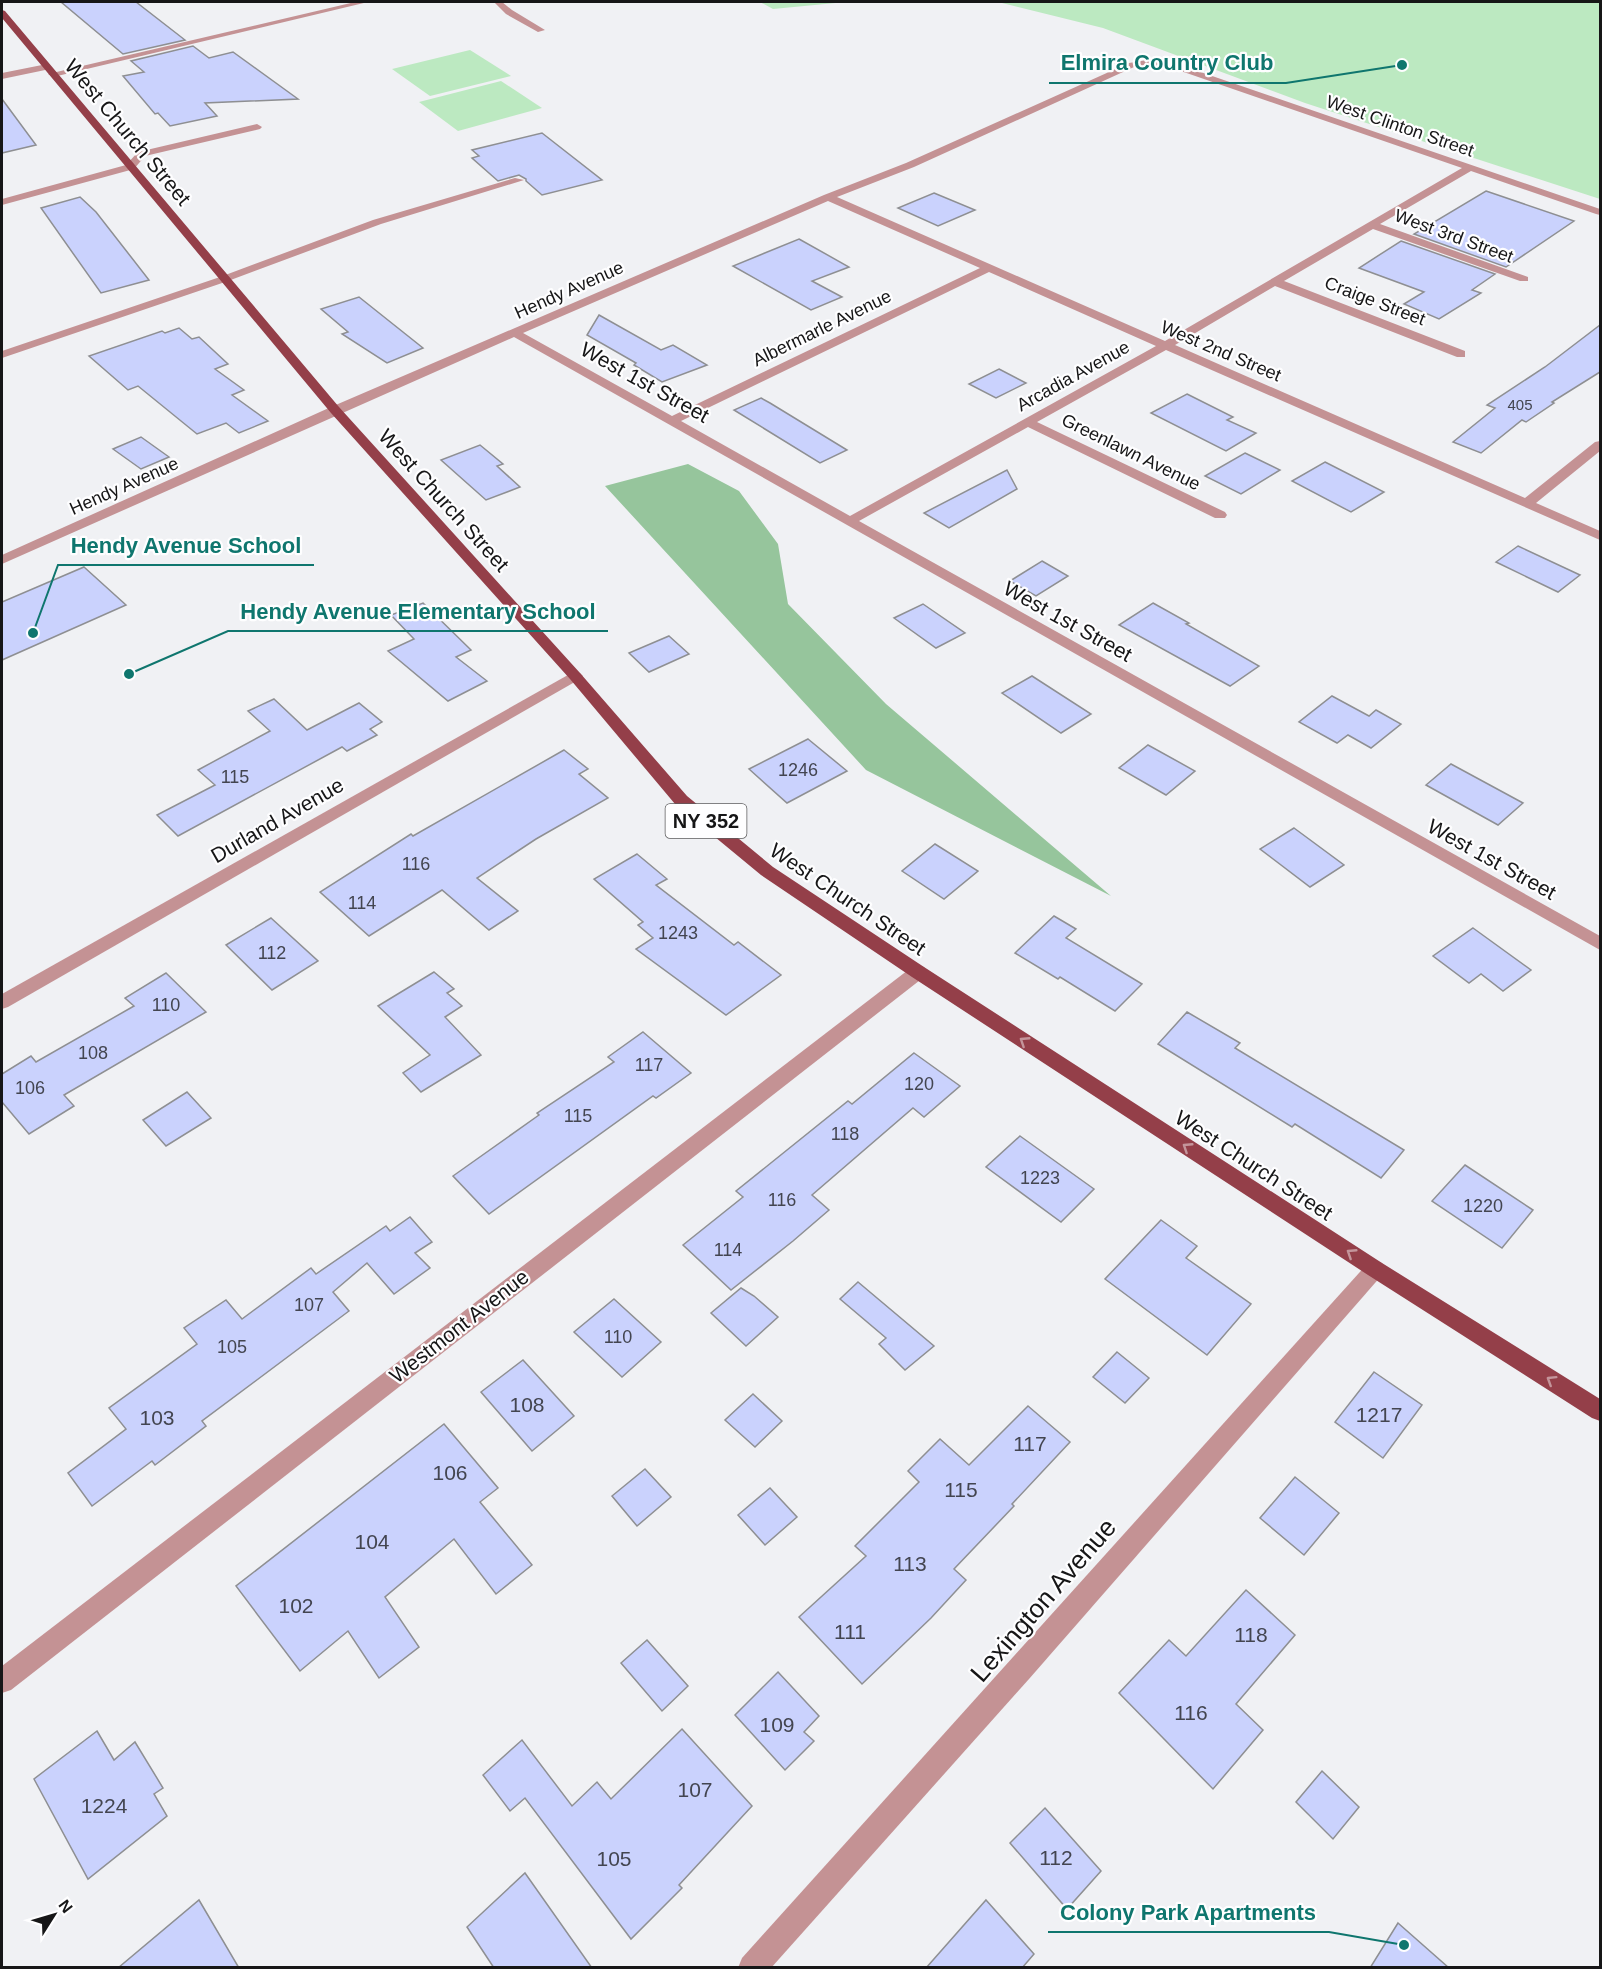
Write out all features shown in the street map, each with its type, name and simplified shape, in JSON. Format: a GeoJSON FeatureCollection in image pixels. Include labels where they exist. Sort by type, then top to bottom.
{"type":"FeatureCollection","features":[{"type":"Feature","properties":{"kind":"main road","name":"West Church Street"},"geometry":{"type":"LineString","coordinates":[[2,13],[335,410],[575,676],[681,800],[767,872],[1375,1269],[1600,1411]]}},
{"type":"Feature","properties":{"kind":"street"},"geometry":{"type":"LineString","coordinates":[[2,76],[50,70],[364,2]]}},
{"type":"Feature","properties":{"kind":"street"},"geometry":{"type":"LineString","coordinates":[[498,2],[509,12],[541,30]]}},
{"type":"Feature","properties":{"kind":"street","name":"West Clinton Street"},"geometry":{"type":"LineString","coordinates":[[1153,62],[1177,66],[1600,212]]}},
{"type":"Feature","properties":{"kind":"street","name":"Hendy Avenue"},"geometry":{"type":"LineString","coordinates":[[2,560],[335,410],[828,197],[910,165],[1132,65],[1153,62]]}},
{"type":"Feature","properties":{"kind":"street"},"geometry":{"type":"LineString","coordinates":[[2,202],[130,167],[142,154],[257,127]]}},
{"type":"Feature","properties":{"kind":"street","name":"Arcadia Avenue"},"geometry":{"type":"LineString","coordinates":[[848,522],[1164,346],[1469,168]]}},
{"type":"Feature","properties":{"kind":"street"},"geometry":{"type":"LineString","coordinates":[[2,355],[224,279],[377,222],[519,180]]}},
{"type":"Feature","properties":{"kind":"street","name":"West 2nd Street"},"geometry":{"type":"LineString","coordinates":[[828,197],[1600,536]]}},
{"type":"Feature","properties":{"kind":"street","name":"West 3rd Street"},"geometry":{"type":"LineString","coordinates":[[1372,225],[1524,279]]}},
{"type":"Feature","properties":{"kind":"street","name":"Albermarle Avenue"},"geometry":{"type":"LineString","coordinates":[[672,421],[988,268]]}},
{"type":"Feature","properties":{"kind":"street","name":"Craige Street"},"geometry":{"type":"LineString","coordinates":[[1276,282],[1461,354]]}},
{"type":"Feature","properties":{"kind":"street","name":"West 1st Street"},"geometry":{"type":"LineString","coordinates":[[515,333],[1600,944]]}},
{"type":"Feature","properties":{"kind":"street","name":"Greenlawn Avenue"},"geometry":{"type":"LineString","coordinates":[[1027,422],[1220,515]]}},
{"type":"Feature","properties":{"kind":"street"},"geometry":{"type":"LineString","coordinates":[[1527,503],[1600,445]]}},
{"type":"Feature","properties":{"kind":"street","name":"Durland Avenue"},"geometry":{"type":"LineString","coordinates":[[2,1002],[575,676]]}},
{"type":"Feature","properties":{"kind":"street","name":"Westmont Avenue"},"geometry":{"type":"LineString","coordinates":[[2,1681],[918,972]]}},
{"type":"Feature","properties":{"kind":"street","name":"Lexington Avenue"},"geometry":{"type":"LineString","coordinates":[[752,1968],[1375,1269]]}},
{"type":"Feature","properties":{"kind":"green space"},"geometry":{"type":"Polygon","coordinates":[[[760,2],[846,2],[773,9],[760,2]]]}},
{"type":"Feature","properties":{"kind":"green space"},"geometry":{"type":"Polygon","coordinates":[[[998,2],[1600,2],[1600,199],[1305,103],[1103,28],[998,2]]]}},
{"type":"Feature","properties":{"kind":"green space"},"geometry":{"type":"Polygon","coordinates":[[[470,50],[511,76],[430,96],[392,69],[470,50]]]}},
{"type":"Feature","properties":{"kind":"green space"},"geometry":{"type":"Polygon","coordinates":[[[501,81],[542,108],[458,131],[419,102],[501,81]]]}},
{"type":"Feature","properties":{"kind":"green space"},"geometry":{"type":"Polygon","coordinates":[[[688,464],[739,491],[778,544],[788,604],[886,704],[1111,896],[866,770],[605,486],[688,464]]]}},
{"type":"Feature","properties":{"kind":"building"},"geometry":{"type":"Polygon","coordinates":[[[61,2],[136,2],[185,40],[123,54],[61,2]]]}},
{"type":"Feature","properties":{"kind":"building"},"geometry":{"type":"Polygon","coordinates":[[[193,46],[209,58],[233,52],[298,99],[205,103],[217,116],[170,126],[158,113],[155,114],[123,76],[144,72],[131,61],[193,46]]]}},
{"type":"Feature","properties":{"kind":"building"},"geometry":{"type":"Polygon","coordinates":[[[2,99],[36,145],[2,153],[2,99]]]}},
{"type":"Feature","properties":{"kind":"building"},"geometry":{"type":"Polygon","coordinates":[[[542,133],[602,180],[542,195],[519,175],[498,181],[472,158],[479,156],[472,150],[542,133]]]}},
{"type":"Feature","properties":{"kind":"building"},"geometry":{"type":"Polygon","coordinates":[[[1486,191],[1574,221],[1506,267],[1414,234],[1486,191]]]}},
{"type":"Feature","properties":{"kind":"building"},"geometry":{"type":"Polygon","coordinates":[[[934,193],[975,210],[938,226],[898,208],[934,193]]]}},
{"type":"Feature","properties":{"kind":"building"},"geometry":{"type":"Polygon","coordinates":[[[80,197],[96,212],[149,280],[101,293],[41,208],[80,197]]]}},
{"type":"Feature","properties":{"kind":"building"},"geometry":{"type":"Polygon","coordinates":[[[799,239],[849,267],[812,281],[842,297],[811,310],[733,266],[799,239]]]}},
{"type":"Feature","properties":{"kind":"building"},"geometry":{"type":"Polygon","coordinates":[[[1401,241],[1495,274],[1472,290],[1481,293],[1439,319],[1404,304],[1424,292],[1359,268],[1401,241]]]}},
{"type":"Feature","properties":{"kind":"building"},"geometry":{"type":"Polygon","coordinates":[[[359,297],[423,348],[387,363],[342,334],[348,332],[321,309],[359,297]]]}},
{"type":"Feature","properties":{"kind":"building"},"geometry":{"type":"Polygon","coordinates":[[[599,315],[661,350],[673,345],[707,365],[662,382],[634,365],[636,363],[587,335],[599,315]]]}},
{"type":"Feature","properties":{"kind":"building"},"geometry":{"type":"Polygon","coordinates":[[[1600,325],[1600,372],[1552,402],[1554,403],[1526,422],[1522,420],[1481,453],[1453,442],[1495,408],[1487,405],[1545,367],[1600,325]]]}},
{"type":"Feature","properties":{"kind":"building"},"geometry":{"type":"Polygon","coordinates":[[[179,328],[192,339],[199,337],[228,364],[215,369],[244,390],[232,395],[268,421],[239,433],[226,423],[197,434],[138,386],[128,390],[89,356],[162,331],[165,333],[179,328]]]}},
{"type":"Feature","properties":{"kind":"building"},"geometry":{"type":"Polygon","coordinates":[[[999,369],[1026,383],[996,398],[969,384],[999,369]]]}},
{"type":"Feature","properties":{"kind":"building"},"geometry":{"type":"Polygon","coordinates":[[[1187,394],[1233,417],[1227,420],[1256,433],[1226,451],[1151,413],[1187,394]]]}},
{"type":"Feature","properties":{"kind":"building"},"geometry":{"type":"Polygon","coordinates":[[[761,398],[847,450],[820,463],[734,410],[761,398]]]}},
{"type":"Feature","properties":{"kind":"building"},"geometry":{"type":"Polygon","coordinates":[[[141,437],[169,457],[141,469],[113,449],[141,437]]]}},
{"type":"Feature","properties":{"kind":"building"},"geometry":{"type":"Polygon","coordinates":[[[480,445],[503,464],[497,466],[520,487],[486,500],[441,460],[480,445]]]}},
{"type":"Feature","properties":{"kind":"building"},"geometry":{"type":"Polygon","coordinates":[[[1245,453],[1280,470],[1241,494],[1205,476],[1245,453]]]}},
{"type":"Feature","properties":{"kind":"building"},"geometry":{"type":"Polygon","coordinates":[[[1325,462],[1384,492],[1351,512],[1292,481],[1325,462]]]}},
{"type":"Feature","properties":{"kind":"building"},"geometry":{"type":"Polygon","coordinates":[[[1007,470],[1017,489],[949,528],[924,513],[1007,470]]]}},
{"type":"Feature","properties":{"kind":"building"},"geometry":{"type":"Polygon","coordinates":[[[1518,546],[1580,575],[1558,592],[1496,562],[1518,546]]]}},
{"type":"Feature","properties":{"kind":"building"},"geometry":{"type":"Polygon","coordinates":[[[1042,561],[1068,576],[1036,596],[1010,581],[1042,561]]]}},
{"type":"Feature","properties":{"kind":"building"},"geometry":{"type":"Polygon","coordinates":[[[84,567],[126,605],[2,660],[2,602],[84,567]]]}},
{"type":"Feature","properties":{"kind":"building"},"geometry":{"type":"Polygon","coordinates":[[[423,603],[471,650],[456,657],[487,681],[448,701],[388,651],[414,639],[391,615],[423,603]]]}},
{"type":"Feature","properties":{"kind":"building"},"geometry":{"type":"Polygon","coordinates":[[[1153,603],[1259,666],[1230,686],[1119,625],[1153,603]]]}},
{"type":"Feature","properties":{"kind":"building"},"geometry":{"type":"Polygon","coordinates":[[[923,604],[965,633],[936,648],[894,618],[923,604]]]}},
{"type":"Feature","properties":{"kind":"building"},"geometry":{"type":"Polygon","coordinates":[[[669,636],[689,654],[649,672],[629,653],[669,636]]]}},
{"type":"Feature","properties":{"kind":"building"},"geometry":{"type":"Polygon","coordinates":[[[1032,676],[1091,714],[1061,733],[1002,693],[1032,676]]]}},
{"type":"Feature","properties":{"kind":"building"},"geometry":{"type":"Polygon","coordinates":[[[1332,696],[1369,716],[1376,710],[1401,724],[1371,748],[1348,735],[1337,743],[1299,722],[1332,696]]]}},
{"type":"Feature","properties":{"kind":"building"},"geometry":{"type":"Polygon","coordinates":[[[274,699],[307,730],[359,703],[382,722],[370,729],[377,735],[347,751],[342,747],[178,836],[157,815],[215,785],[198,770],[270,731],[248,711],[274,699]]]}},
{"type":"Feature","properties":{"kind":"building"},"geometry":{"type":"Polygon","coordinates":[[[808,739],[847,771],[787,803],[749,769],[808,739]]]}},
{"type":"Feature","properties":{"kind":"building"},"geometry":{"type":"Polygon","coordinates":[[[1148,745],[1195,771],[1166,795],[1119,768],[1148,745]]]}},
{"type":"Feature","properties":{"kind":"building"},"geometry":{"type":"Polygon","coordinates":[[[564,750],[588,769],[579,774],[608,798],[536,839],[477,878],[518,911],[489,930],[442,890],[369,936],[320,892],[411,834],[413,836],[564,750]]]}},
{"type":"Feature","properties":{"kind":"building"},"geometry":{"type":"Polygon","coordinates":[[[1451,764],[1523,803],[1498,825],[1426,785],[1451,764]]]}},
{"type":"Feature","properties":{"kind":"building"},"geometry":{"type":"Polygon","coordinates":[[[1294,828],[1344,865],[1310,887],[1260,849],[1294,828]]]}},
{"type":"Feature","properties":{"kind":"building"},"geometry":{"type":"Polygon","coordinates":[[[935,844],[978,871],[944,899],[902,871],[935,844]]]}},
{"type":"Feature","properties":{"kind":"building"},"geometry":{"type":"Polygon","coordinates":[[[637,854],[667,879],[656,885],[734,945],[738,942],[781,975],[726,1015],[636,949],[653,938],[638,925],[643,922],[594,879],[637,854]]]}},
{"type":"Feature","properties":{"kind":"building"},"geometry":{"type":"Polygon","coordinates":[[[1054,916],[1076,929],[1066,938],[1142,984],[1115,1011],[1060,977],[1058,979],[1015,953],[1054,916]]]}},
{"type":"Feature","properties":{"kind":"building"},"geometry":{"type":"Polygon","coordinates":[[[271,918],[318,961],[272,990],[226,945],[271,918]]]}},
{"type":"Feature","properties":{"kind":"building"},"geometry":{"type":"Polygon","coordinates":[[[1473,928],[1531,970],[1503,991],[1481,974],[1469,983],[1433,956],[1473,928]]]}},
{"type":"Feature","properties":{"kind":"building"},"geometry":{"type":"Polygon","coordinates":[[[434,972],[454,989],[447,993],[462,1006],[445,1017],[481,1055],[421,1092],[403,1073],[430,1055],[378,1006],[434,972]]]}},
{"type":"Feature","properties":{"kind":"building"},"geometry":{"type":"Polygon","coordinates":[[[166,973],[206,1012],[64,1095],[74,1106],[29,1134],[2,1102],[2,1074],[31,1056],[36,1062],[134,1006],[125,998],[166,973]]]}},
{"type":"Feature","properties":{"kind":"building"},"geometry":{"type":"Polygon","coordinates":[[[1187,1012],[1240,1043],[1235,1048],[1404,1150],[1381,1178],[1295,1124],[1292,1127],[1158,1044],[1187,1012]]]}},
{"type":"Feature","properties":{"kind":"building"},"geometry":{"type":"Polygon","coordinates":[[[643,1032],[691,1073],[656,1098],[653,1096],[489,1214],[453,1176],[539,1115],[537,1113],[614,1062],[608,1057],[643,1032]]]}},
{"type":"Feature","properties":{"kind":"building"},"geometry":{"type":"Polygon","coordinates":[[[914,1053],[960,1086],[924,1117],[913,1108],[812,1195],[829,1210],[793,1241],[731,1290],[683,1245],[743,1197],[736,1191],[848,1101],[852,1104],[914,1053]]]}},
{"type":"Feature","properties":{"kind":"building"},"geometry":{"type":"Polygon","coordinates":[[[187,1092],[211,1118],[166,1146],[143,1120],[187,1092]]]}},
{"type":"Feature","properties":{"kind":"building"},"geometry":{"type":"Polygon","coordinates":[[[1020,1136],[1094,1189],[1061,1222],[986,1167],[1020,1136]]]}},
{"type":"Feature","properties":{"kind":"building"},"geometry":{"type":"Polygon","coordinates":[[[1465,1165],[1533,1210],[1502,1248],[1432,1201],[1465,1165]]]}},
{"type":"Feature","properties":{"kind":"building"},"geometry":{"type":"Polygon","coordinates":[[[410,1217],[432,1242],[415,1253],[430,1268],[394,1294],[367,1263],[333,1292],[349,1311],[202,1421],[206,1426],[155,1465],[152,1461],[92,1506],[68,1473],[126,1429],[109,1408],[197,1344],[184,1328],[226,1300],[242,1319],[311,1268],[316,1274],[386,1226],[390,1231],[410,1217]]]}},
{"type":"Feature","properties":{"kind":"building"},"geometry":{"type":"Polygon","coordinates":[[[1161,1220],[1197,1246],[1186,1258],[1251,1304],[1207,1355],[1105,1279],[1161,1220]]]}},
{"type":"Feature","properties":{"kind":"building"},"geometry":{"type":"Polygon","coordinates":[[[858,1282],[934,1346],[905,1370],[879,1344],[886,1338],[840,1299],[858,1282]]]}},
{"type":"Feature","properties":{"kind":"building"},"geometry":{"type":"Polygon","coordinates":[[[741,1288],[778,1317],[746,1346],[711,1313],[741,1288]]]}},
{"type":"Feature","properties":{"kind":"building"},"geometry":{"type":"Polygon","coordinates":[[[614,1299],[661,1342],[622,1377],[574,1332],[614,1299]]]}},
{"type":"Feature","properties":{"kind":"building"},"geometry":{"type":"Polygon","coordinates":[[[1117,1352],[1149,1378],[1125,1403],[1093,1377],[1117,1352]]]}},
{"type":"Feature","properties":{"kind":"building"},"geometry":{"type":"Polygon","coordinates":[[[523,1360],[574,1416],[532,1451],[481,1392],[523,1360]]]}},
{"type":"Feature","properties":{"kind":"building"},"geometry":{"type":"Polygon","coordinates":[[[1374,1372],[1422,1405],[1383,1458],[1335,1422],[1374,1372]]]}},
{"type":"Feature","properties":{"kind":"building"},"geometry":{"type":"Polygon","coordinates":[[[753,1394],[782,1421],[755,1447],[725,1420],[753,1394]]]}},
{"type":"Feature","properties":{"kind":"building"},"geometry":{"type":"Polygon","coordinates":[[[1028,1406],[1070,1442],[1012,1504],[1014,1506],[954,1569],[966,1580],[931,1618],[862,1684],[799,1617],[866,1556],[855,1546],[919,1482],[908,1471],[940,1439],[969,1465],[1028,1406]]]}},
{"type":"Feature","properties":{"kind":"building"},"geometry":{"type":"Polygon","coordinates":[[[444,1424],[498,1488],[480,1502],[532,1565],[496,1594],[454,1539],[385,1597],[419,1647],[379,1678],[348,1631],[300,1671],[236,1586],[444,1424]]]}},
{"type":"Feature","properties":{"kind":"building"},"geometry":{"type":"Polygon","coordinates":[[[645,1469],[671,1497],[637,1526],[612,1496],[645,1469]]]}},
{"type":"Feature","properties":{"kind":"building"},"geometry":{"type":"Polygon","coordinates":[[[1295,1477],[1339,1513],[1304,1555],[1260,1518],[1295,1477]]]}},
{"type":"Feature","properties":{"kind":"building"},"geometry":{"type":"Polygon","coordinates":[[[770,1488],[797,1517],[765,1545],[738,1515],[770,1488]]]}},
{"type":"Feature","properties":{"kind":"building"},"geometry":{"type":"Polygon","coordinates":[[[1246,1590],[1295,1635],[1236,1704],[1263,1730],[1213,1789],[1119,1693],[1169,1640],[1186,1656],[1246,1590]]]}},
{"type":"Feature","properties":{"kind":"building"},"geometry":{"type":"Polygon","coordinates":[[[647,1640],[688,1686],[662,1711],[621,1663],[647,1640]]]}},
{"type":"Feature","properties":{"kind":"building"},"geometry":{"type":"Polygon","coordinates":[[[778,1672],[819,1716],[804,1732],[814,1741],[785,1770],[735,1715],[778,1672]]]}},
{"type":"Feature","properties":{"kind":"building"},"geometry":{"type":"Polygon","coordinates":[[[682,1729],[752,1806],[679,1885],[682,1888],[631,1939],[525,1798],[510,1811],[483,1775],[522,1740],[572,1806],[597,1782],[611,1799],[682,1729]]]}},
{"type":"Feature","properties":{"kind":"building"},"geometry":{"type":"Polygon","coordinates":[[[97,1731],[114,1760],[135,1742],[163,1788],[154,1794],[167,1816],[88,1879],[34,1779],[97,1731]]]}},
{"type":"Feature","properties":{"kind":"building"},"geometry":{"type":"Polygon","coordinates":[[[1322,1771],[1359,1807],[1333,1839],[1296,1802],[1322,1771]]]}},
{"type":"Feature","properties":{"kind":"building"},"geometry":{"type":"Polygon","coordinates":[[[1045,1808],[1101,1871],[1067,1909],[1010,1843],[1045,1808]]]}},
{"type":"Feature","properties":{"kind":"building"},"geometry":{"type":"Polygon","coordinates":[[[525,1873],[592,1968],[494,1968],[467,1927],[525,1873]]]}},
{"type":"Feature","properties":{"kind":"building"},"geometry":{"type":"Polygon","coordinates":[[[199,1900],[239,1968],[118,1968],[199,1900]]]}},
{"type":"Feature","properties":{"kind":"building"},"geometry":{"type":"Polygon","coordinates":[[[986,1900],[1034,1954],[1022,1968],[926,1968],[986,1900]]]}},
{"type":"Feature","properties":{"kind":"building"},"geometry":{"type":"Polygon","coordinates":[[[1398,1923],[1449,1968],[1370,1968],[1398,1923]]]}},
{"type":"Feature","properties":{"kind":"place","name":"Elmira Country Club"},"geometry":{"type":"Point","coordinates":[1402,65]}},
{"type":"Feature","properties":{"kind":"place","name":"Hendy Avenue School"},"geometry":{"type":"Point","coordinates":[33,633]}},
{"type":"Feature","properties":{"kind":"place","name":"Hendy Avenue Elementary School"},"geometry":{"type":"Point","coordinates":[129,674]}},
{"type":"Feature","properties":{"kind":"place","name":"Colony Park Apartments"},"geometry":{"type":"Point","coordinates":[1404,1945]}}]}
